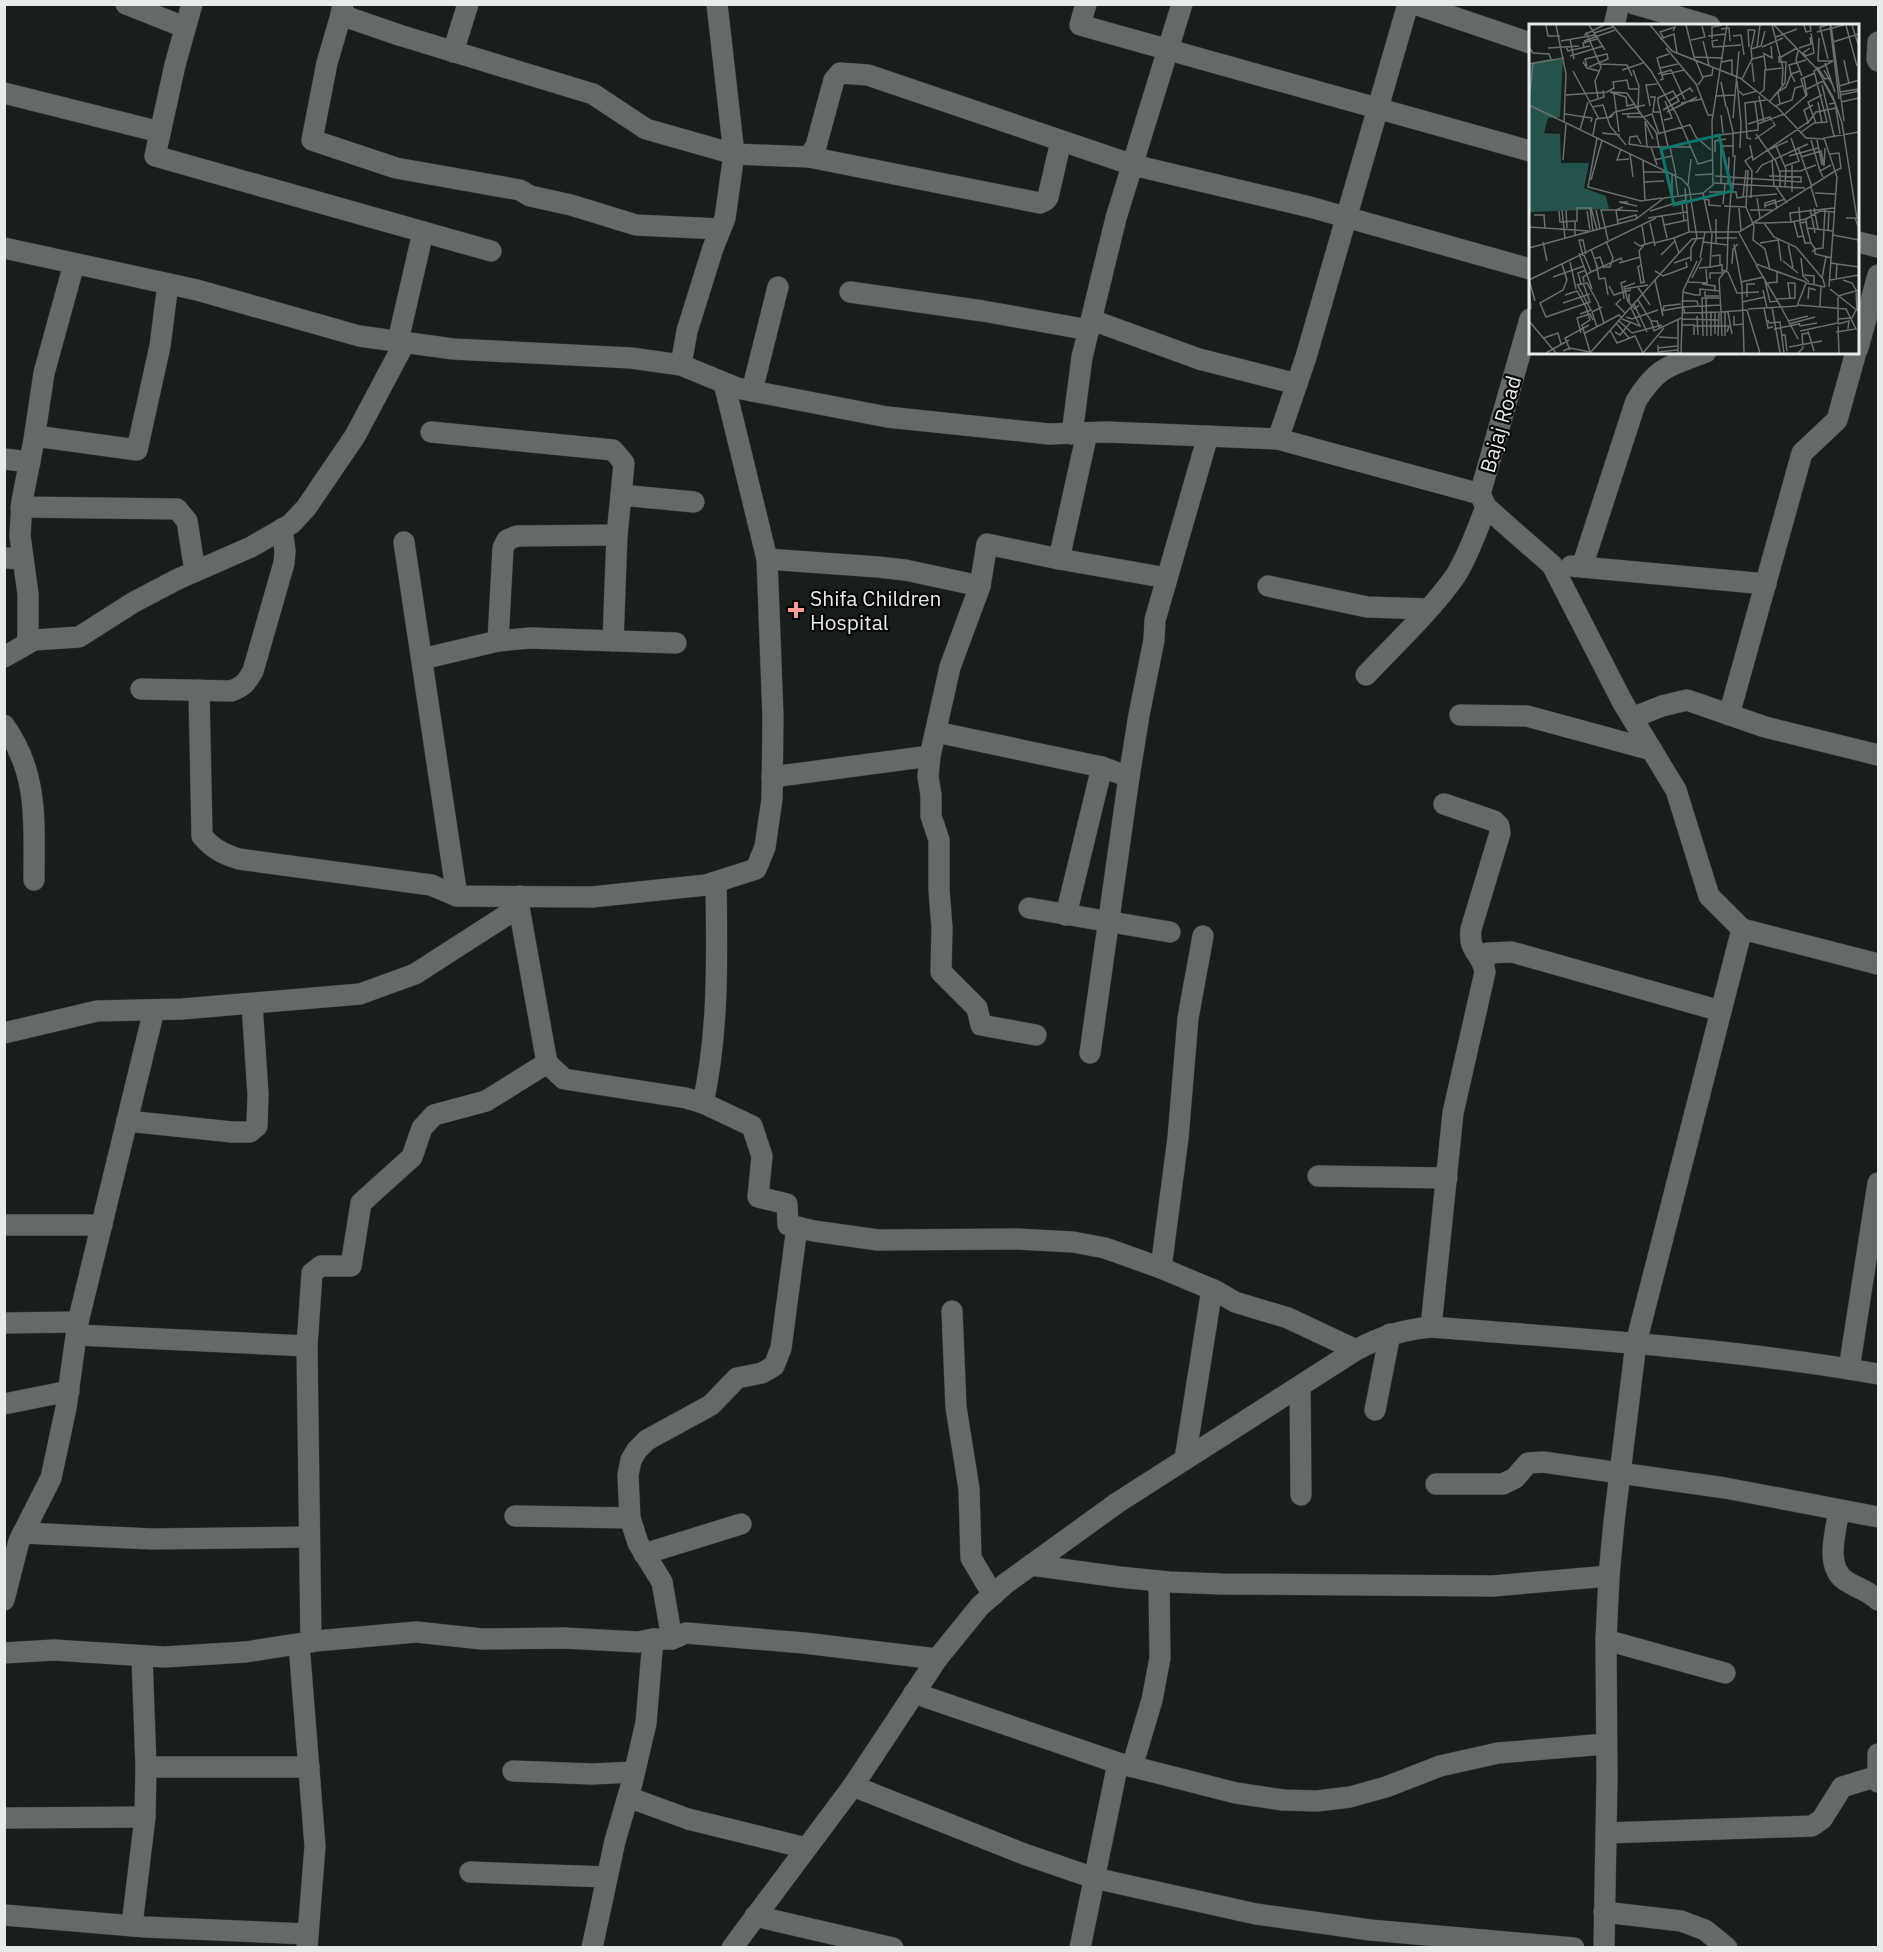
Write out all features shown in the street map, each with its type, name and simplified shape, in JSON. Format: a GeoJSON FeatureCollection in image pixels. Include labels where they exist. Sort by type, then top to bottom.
{"type":"FeatureCollection","features":[{"type":"Feature","properties":{"kind":"street"},"geometry":{"type":"LineString","coordinates":[[126,4],[184,27]]}},
{"type":"Feature","properties":{"kind":"street"},"geometry":{"type":"LineString","coordinates":[[192,4],[184,27],[155,156],[491,251]]}},
{"type":"Feature","properties":{"kind":"street"},"geometry":{"type":"LineString","coordinates":[[453,52],[468,4]]}},
{"type":"Feature","properties":{"kind":"street"},"geometry":{"type":"LineString","coordinates":[[681,365],[687,331],[713,248],[725,218],[734,154],[717,4]]}},
{"type":"Feature","properties":{"kind":"street"},"geometry":{"type":"LineString","coordinates":[[1086,4],[1080,25],[1529,151]]}},
{"type":"Feature","properties":{"kind":"street"},"geometry":{"type":"LineString","coordinates":[[1059,559],[1079,433],[1082,357],[1116,218],[1182,4]]}},
{"type":"Feature","properties":{"kind":"street"},"geometry":{"type":"LineString","coordinates":[[1278,439],[1297,384],[1379,110],[1408,4]]}},
{"type":"Feature","properties":{"kind":"street"},"geometry":{"type":"LineString","coordinates":[[1415,4],[1529,43]]}},
{"type":"Feature","properties":{"kind":"street"},"geometry":{"type":"LineString","coordinates":[[1614,24],[1619,4]]}},
{"type":"Feature","properties":{"kind":"street"},"geometry":{"type":"LineString","coordinates":[[1634,4],[1703,24]]}},
{"type":"Feature","properties":{"kind":"street"},"geometry":{"type":"LineString","coordinates":[[720,229],[636,225],[571,205],[530,196],[520,190],[396,168],[312,140],[327,63],[342,10],[453,52],[593,94],[646,129],[734,154],[809,157],[1040,203],[1048,197],[1061,141]]}},
{"type":"Feature","properties":{"kind":"street"},"geometry":{"type":"LineString","coordinates":[[1878,42],[1878,62]]}},
{"type":"Feature","properties":{"kind":"street"},"geometry":{"type":"LineString","coordinates":[[809,157],[816,146],[834,80],[840,74],[868,75],[1133,165],[1347,217],[1529,269]]}},
{"type":"Feature","properties":{"kind":"street"},"geometry":{"type":"LineString","coordinates":[[4,93],[160,132]]}},
{"type":"Feature","properties":{"kind":"street"},"geometry":{"type":"LineString","coordinates":[[4,657],[34,640],[79,637],[134,602],[195,571],[251,547],[291,524],[306,508],[355,436],[402,342],[423,232]]}},
{"type":"Feature","properties":{"kind":"street"},"geometry":{"type":"LineString","coordinates":[[1859,243],[1878,248]]}},
{"type":"Feature","properties":{"kind":"street"},"geometry":{"type":"LineString","coordinates":[[4,248],[198,290],[358,336],[453,349],[631,358],[681,365],[752,391],[887,417],[1049,434],[1278,439],[1483,500],[1552,565],[1632,718],[1676,790],[1709,896],[1742,929],[1878,964]]}},
{"type":"Feature","properties":{"kind":"street"},"geometry":{"type":"LineString","coordinates":[[28,643],[28,594],[14,558],[20,536],[21,507],[35,436],[44,372],[74,264]]}},
{"type":"Feature","properties":{"kind":"street"},"geometry":{"type":"LineString","coordinates":[[1859,341],[1878,275]]}},
{"type":"Feature","properties":{"kind":"street"},"geometry":{"type":"LineString","coordinates":[[35,436],[137,450],[160,346],[168,284]]}},
{"type":"Feature","properties":{"kind":"street"},"geometry":{"type":"LineString","coordinates":[[752,391],[777,287]]}},
{"type":"Feature","properties":{"kind":"street"},"geometry":{"type":"LineString","coordinates":[[850,292],[1090,325],[1199,360],[1297,384]]}},
{"type":"Feature","properties":{"kind":"street","name":"Bajaj Road"},"geometry":{"type":"LineString","coordinates":[[1366,675],[1428,609],[1456,574],[1464,559],[1483,500],[1529,323]]}},
{"type":"Feature","properties":{"kind":"street"},"geometry":{"type":"LineString","coordinates":[[1582,567],[1636,401],[1648,382],[1658,372],[1701,354]]}},
{"type":"Feature","properties":{"kind":"street"},"geometry":{"type":"LineString","coordinates":[[1729,715],[1802,453],[1837,420],[1855,354]]}},
{"type":"Feature","properties":{"kind":"street"},"geometry":{"type":"LineString","coordinates":[[199,690],[202,836],[210,846],[223,854],[239,859],[430,885],[457,896],[520,901],[592,897],[706,885],[756,869],[765,847],[772,799],[773,717],[767,559],[724,382]]}},
{"type":"Feature","properties":{"kind":"street"},"geometry":{"type":"LineString","coordinates":[[431,432],[613,450],[624,463],[617,535],[613,641]]}},
{"type":"Feature","properties":{"kind":"street"},"geometry":{"type":"LineString","coordinates":[[1090,1053],[1129,777],[1154,640],[1155,620],[1208,436]]}},
{"type":"Feature","properties":{"kind":"street"},"geometry":{"type":"LineString","coordinates":[[4,459],[30,462]]}},
{"type":"Feature","properties":{"kind":"street"},"geometry":{"type":"LineString","coordinates":[[621,495],[694,502]]}},
{"type":"Feature","properties":{"kind":"street"},"geometry":{"type":"LineString","coordinates":[[21,507],[177,509],[187,521],[195,571]]}},
{"type":"Feature","properties":{"kind":"street"},"geometry":{"type":"LineString","coordinates":[[141,688],[231,691],[242,688],[253,671],[284,563],[282,529]]}},
{"type":"Feature","properties":{"kind":"street"},"geometry":{"type":"LineString","coordinates":[[498,641],[503,548],[507,540],[517,536],[617,535]]}},
{"type":"Feature","properties":{"kind":"street"},"geometry":{"type":"LineString","coordinates":[[404,542],[457,896]]}},
{"type":"Feature","properties":{"kind":"street"},"geometry":{"type":"LineString","coordinates":[[1036,1035],[981,1024],[977,1008],[941,972],[939,840],[931,816],[931,795],[927,777],[950,667],[980,586],[987,544],[1167,578]]}},
{"type":"Feature","properties":{"kind":"street"},"geometry":{"type":"LineString","coordinates":[[767,559],[904,570],[980,586]]}},
{"type":"Feature","properties":{"kind":"street"},"geometry":{"type":"LineString","coordinates":[[1552,565],[1766,584]]}},
{"type":"Feature","properties":{"kind":"street"},"geometry":{"type":"LineString","coordinates":[[1268,586],[1367,607],[1428,609]]}},
{"type":"Feature","properties":{"kind":"street"},"geometry":{"type":"LineString","coordinates":[[422,659],[498,641],[530,638],[676,643]]}},
{"type":"Feature","properties":{"kind":"street"},"geometry":{"type":"LineString","coordinates":[[1632,718],[1662,706],[1687,700],[1765,727],[1878,755]]}},
{"type":"Feature","properties":{"kind":"street"},"geometry":{"type":"LineString","coordinates":[[1460,715],[1527,716],[1652,750]]}},
{"type":"Feature","properties":{"kind":"street"},"geometry":{"type":"LineString","coordinates":[[4,725],[26,764],[33,793],[34,880]]}},
{"type":"Feature","properties":{"kind":"street"},"geometry":{"type":"LineString","coordinates":[[936,732],[1102,767],[1129,777]]}},
{"type":"Feature","properties":{"kind":"street"},"geometry":{"type":"LineString","coordinates":[[772,777],[930,756]]}},
{"type":"Feature","properties":{"kind":"street"},"geometry":{"type":"LineString","coordinates":[[1066,915],[1102,767]]}},
{"type":"Feature","properties":{"kind":"street"},"geometry":{"type":"LineString","coordinates":[[1444,804],[1494,821],[1499,826],[1500,833],[1469,939],[1471,946],[1484,962]]}},
{"type":"Feature","properties":{"kind":"street"},"geometry":{"type":"LineString","coordinates":[[703,1103],[709,1077],[712,1046],[717,949],[716,882]]}},
{"type":"Feature","properties":{"kind":"street"},"geometry":{"type":"LineString","coordinates":[[4,1033],[97,1011],[252,1004],[360,994],[415,974],[520,901]]}},
{"type":"Feature","properties":{"kind":"street"},"geometry":{"type":"LineString","coordinates":[[520,901],[547,1063],[564,1079],[686,1098],[703,1103],[752,1126],[762,1156],[758,1197],[787,1204],[788,1225],[813,1231],[878,1240],[1016,1239],[1073,1242],[1105,1248],[1212,1289],[1235,1302],[1288,1318],[1356,1350]]}},
{"type":"Feature","properties":{"kind":"street"},"geometry":{"type":"LineString","coordinates":[[1029,908],[1170,932]]}},
{"type":"Feature","properties":{"kind":"street"},"geometry":{"type":"LineString","coordinates":[[1604,1947],[1606,1640],[1609,1576],[1636,1343],[1742,929]]}},
{"type":"Feature","properties":{"kind":"street"},"geometry":{"type":"LineString","coordinates":[[1161,1268],[1178,1138],[1188,1018],[1203,936]]}},
{"type":"Feature","properties":{"kind":"street"},"geometry":{"type":"LineString","coordinates":[[1431,1327],[1453,1113],[1485,972],[1484,962],[1488,953],[1512,952],[1721,1011]]}},
{"type":"Feature","properties":{"kind":"street"},"geometry":{"type":"LineString","coordinates":[[127,1121],[232,1132],[250,1132],[257,1126],[258,1094],[252,1004]]}},
{"type":"Feature","properties":{"kind":"street"},"geometry":{"type":"LineString","coordinates":[[4,1600],[19,1541],[51,1478],[69,1391],[77,1329],[154,1010]]}},
{"type":"Feature","properties":{"kind":"street"},"geometry":{"type":"LineString","coordinates":[[4,1916],[308,1941],[315,1846],[309,1767],[305,1643],[308,1537],[307,1346],[312,1273],[321,1266],[351,1266],[361,1203],[412,1157],[422,1128],[434,1115],[486,1101],[547,1063]]}},
{"type":"Feature","properties":{"kind":"street"},"geometry":{"type":"LineString","coordinates":[[1318,1176],[1447,1178]]}},
{"type":"Feature","properties":{"kind":"street"},"geometry":{"type":"LineString","coordinates":[[1849,1369],[1878,1183]]}},
{"type":"Feature","properties":{"kind":"street"},"geometry":{"type":"LineString","coordinates":[[4,1225],[102,1226]]}},
{"type":"Feature","properties":{"kind":"street"},"geometry":{"type":"LineString","coordinates":[[592,1947],[607,1877],[646,1723],[663,1639],[662,1582],[638,1543],[630,1518],[628,1475],[631,1460],[647,1440],[711,1405],[737,1378],[762,1373],[774,1366],[781,1348],[797,1227]]}},
{"type":"Feature","properties":{"kind":"street"},"geometry":{"type":"LineString","coordinates":[[1185,1459],[1212,1289]]}},
{"type":"Feature","properties":{"kind":"street"},"geometry":{"type":"LineString","coordinates":[[951,1311],[956,1407],[969,1489],[971,1558],[993,1595]]}},
{"type":"Feature","properties":{"kind":"street"},"geometry":{"type":"LineString","coordinates":[[4,1323],[307,1346]]}},
{"type":"Feature","properties":{"kind":"street"},"geometry":{"type":"LineString","coordinates":[[732,1947],[853,1786],[937,1659],[957,1633],[993,1595],[1117,1503],[1356,1350],[1390,1334],[1431,1327],[1636,1343],[1878,1374]]}},
{"type":"Feature","properties":{"kind":"street"},"geometry":{"type":"LineString","coordinates":[[1375,1410],[1390,1334]]}},
{"type":"Feature","properties":{"kind":"street"},"geometry":{"type":"LineString","coordinates":[[1300,1386],[1300,1495]]}},
{"type":"Feature","properties":{"kind":"street"},"geometry":{"type":"LineString","coordinates":[[4,1404],[69,1391]]}},
{"type":"Feature","properties":{"kind":"street"},"geometry":{"type":"LineString","coordinates":[[1436,1484],[1503,1484],[1515,1478],[1528,1463],[1534,1461],[1725,1488],[1878,1517]]}},
{"type":"Feature","properties":{"kind":"street"},"geometry":{"type":"LineString","coordinates":[[1839,1510],[1834,1566],[1838,1575],[1871,1593],[1878,1600]]}},
{"type":"Feature","properties":{"kind":"street"},"geometry":{"type":"LineString","coordinates":[[515,1516],[630,1518]]}},
{"type":"Feature","properties":{"kind":"street"},"geometry":{"type":"LineString","coordinates":[[644,1554],[741,1524]]}},
{"type":"Feature","properties":{"kind":"street"},"geometry":{"type":"LineString","coordinates":[[23,1533],[152,1539],[308,1537]]}},
{"type":"Feature","properties":{"kind":"street"},"geometry":{"type":"LineString","coordinates":[[1031,1565],[1159,1581],[1234,1585],[1493,1586],[1609,1576]]}},
{"type":"Feature","properties":{"kind":"street"},"geometry":{"type":"LineString","coordinates":[[1080,1947],[1094,1878],[1125,1765],[1152,1700],[1160,1658],[1159,1581]]}},
{"type":"Feature","properties":{"kind":"street"},"geometry":{"type":"LineString","coordinates":[[4,1653],[54,1650],[164,1657],[246,1652],[305,1643],[416,1632],[482,1639],[564,1638],[638,1642],[686,1633],[804,1643],[937,1659]]}},
{"type":"Feature","properties":{"kind":"street"},"geometry":{"type":"LineString","coordinates":[[1606,1640],[1725,1673]]}},
{"type":"Feature","properties":{"kind":"street"},"geometry":{"type":"LineString","coordinates":[[132,1926],[145,1817],[146,1767],[142,1656]]}},
{"type":"Feature","properties":{"kind":"street"},"geometry":{"type":"LineString","coordinates":[[914,1693],[1125,1765],[1262,1797],[1317,1801],[1350,1797],[1386,1787],[1440,1766],[1482,1756],[1606,1744]]}},
{"type":"Feature","properties":{"kind":"street"},"geometry":{"type":"LineString","coordinates":[[1606,1833],[1812,1826],[1822,1819],[1842,1787],[1878,1779],[1878,1754]]}},
{"type":"Feature","properties":{"kind":"street"},"geometry":{"type":"LineString","coordinates":[[146,1767],[309,1767]]}},
{"type":"Feature","properties":{"kind":"street"},"geometry":{"type":"LineString","coordinates":[[513,1771],[592,1774],[634,1772]]}},
{"type":"Feature","properties":{"kind":"street"},"geometry":{"type":"LineString","coordinates":[[853,1786],[1024,1854],[1094,1878],[1256,1914],[1297,1920],[1370,1930],[1574,1947]]}},
{"type":"Feature","properties":{"kind":"street"},"geometry":{"type":"LineString","coordinates":[[628,1797],[688,1819],[806,1848]]}},
{"type":"Feature","properties":{"kind":"street"},"geometry":{"type":"LineString","coordinates":[[4,1818],[145,1817]]}},
{"type":"Feature","properties":{"kind":"street"},"geometry":{"type":"LineString","coordinates":[[470,1872],[607,1877]]}},
{"type":"Feature","properties":{"kind":"street"},"geometry":{"type":"LineString","coordinates":[[1604,1912],[1681,1921],[1705,1929],[1726,1947]]}},
{"type":"Feature","properties":{"kind":"street"},"geometry":{"type":"LineString","coordinates":[[755,1916],[892,1947]]}},
{"type":"Feature","properties":{"kind":"place","name":"Shifa Children Hospital"},"geometry":{"type":"Point","coordinates":[796,610]}}]}
